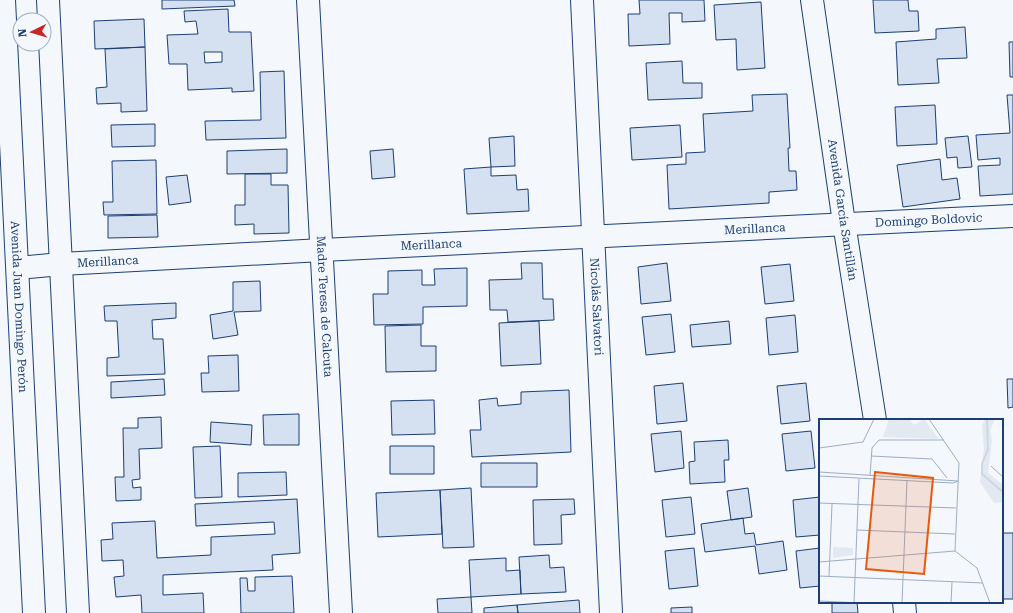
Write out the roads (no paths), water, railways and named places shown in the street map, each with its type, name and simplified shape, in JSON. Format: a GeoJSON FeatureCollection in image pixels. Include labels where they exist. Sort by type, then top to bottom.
{"type":"FeatureCollection","features":[{"type":"Feature","properties":{"kind":"street","name":"Avenida Juan Domingo Perón"},"geometry":{"type":"LineString","coordinates":[[4,0],[34,613]]}},
{"type":"Feature","properties":{"kind":"street"},"geometry":{"type":"LineString","coordinates":[[48,0],[78,613]]}},
{"type":"Feature","properties":{"kind":"street","name":"Madre Teresa de Calcuta"},"geometry":{"type":"LineString","coordinates":[[308,0],[341,613]]}},
{"type":"Feature","properties":{"kind":"street","name":"Nicolás Salvatori"},"geometry":{"type":"LineString","coordinates":[[582,0],[611,613]]}},
{"type":"Feature","properties":{"kind":"street","name":"Avenida García Santillán"},"geometry":{"type":"LineString","coordinates":[[812,0],[844,223],[875,419]]}},
{"type":"Feature","properties":{"kind":"street","name":"Domingo Boldovic"},"geometry":{"type":"LineString","coordinates":[[844,223],[1013,216]]}},
{"type":"Feature","properties":{"kind":"street","name":"Merillanca"},"geometry":{"type":"LineString","coordinates":[[18,268],[61,264],[844,223]]}},
{"type":"Feature","properties":{"kind":"street"},"geometry":{"type":"LineString","coordinates":[[904,603],[905,613]]}}]}
